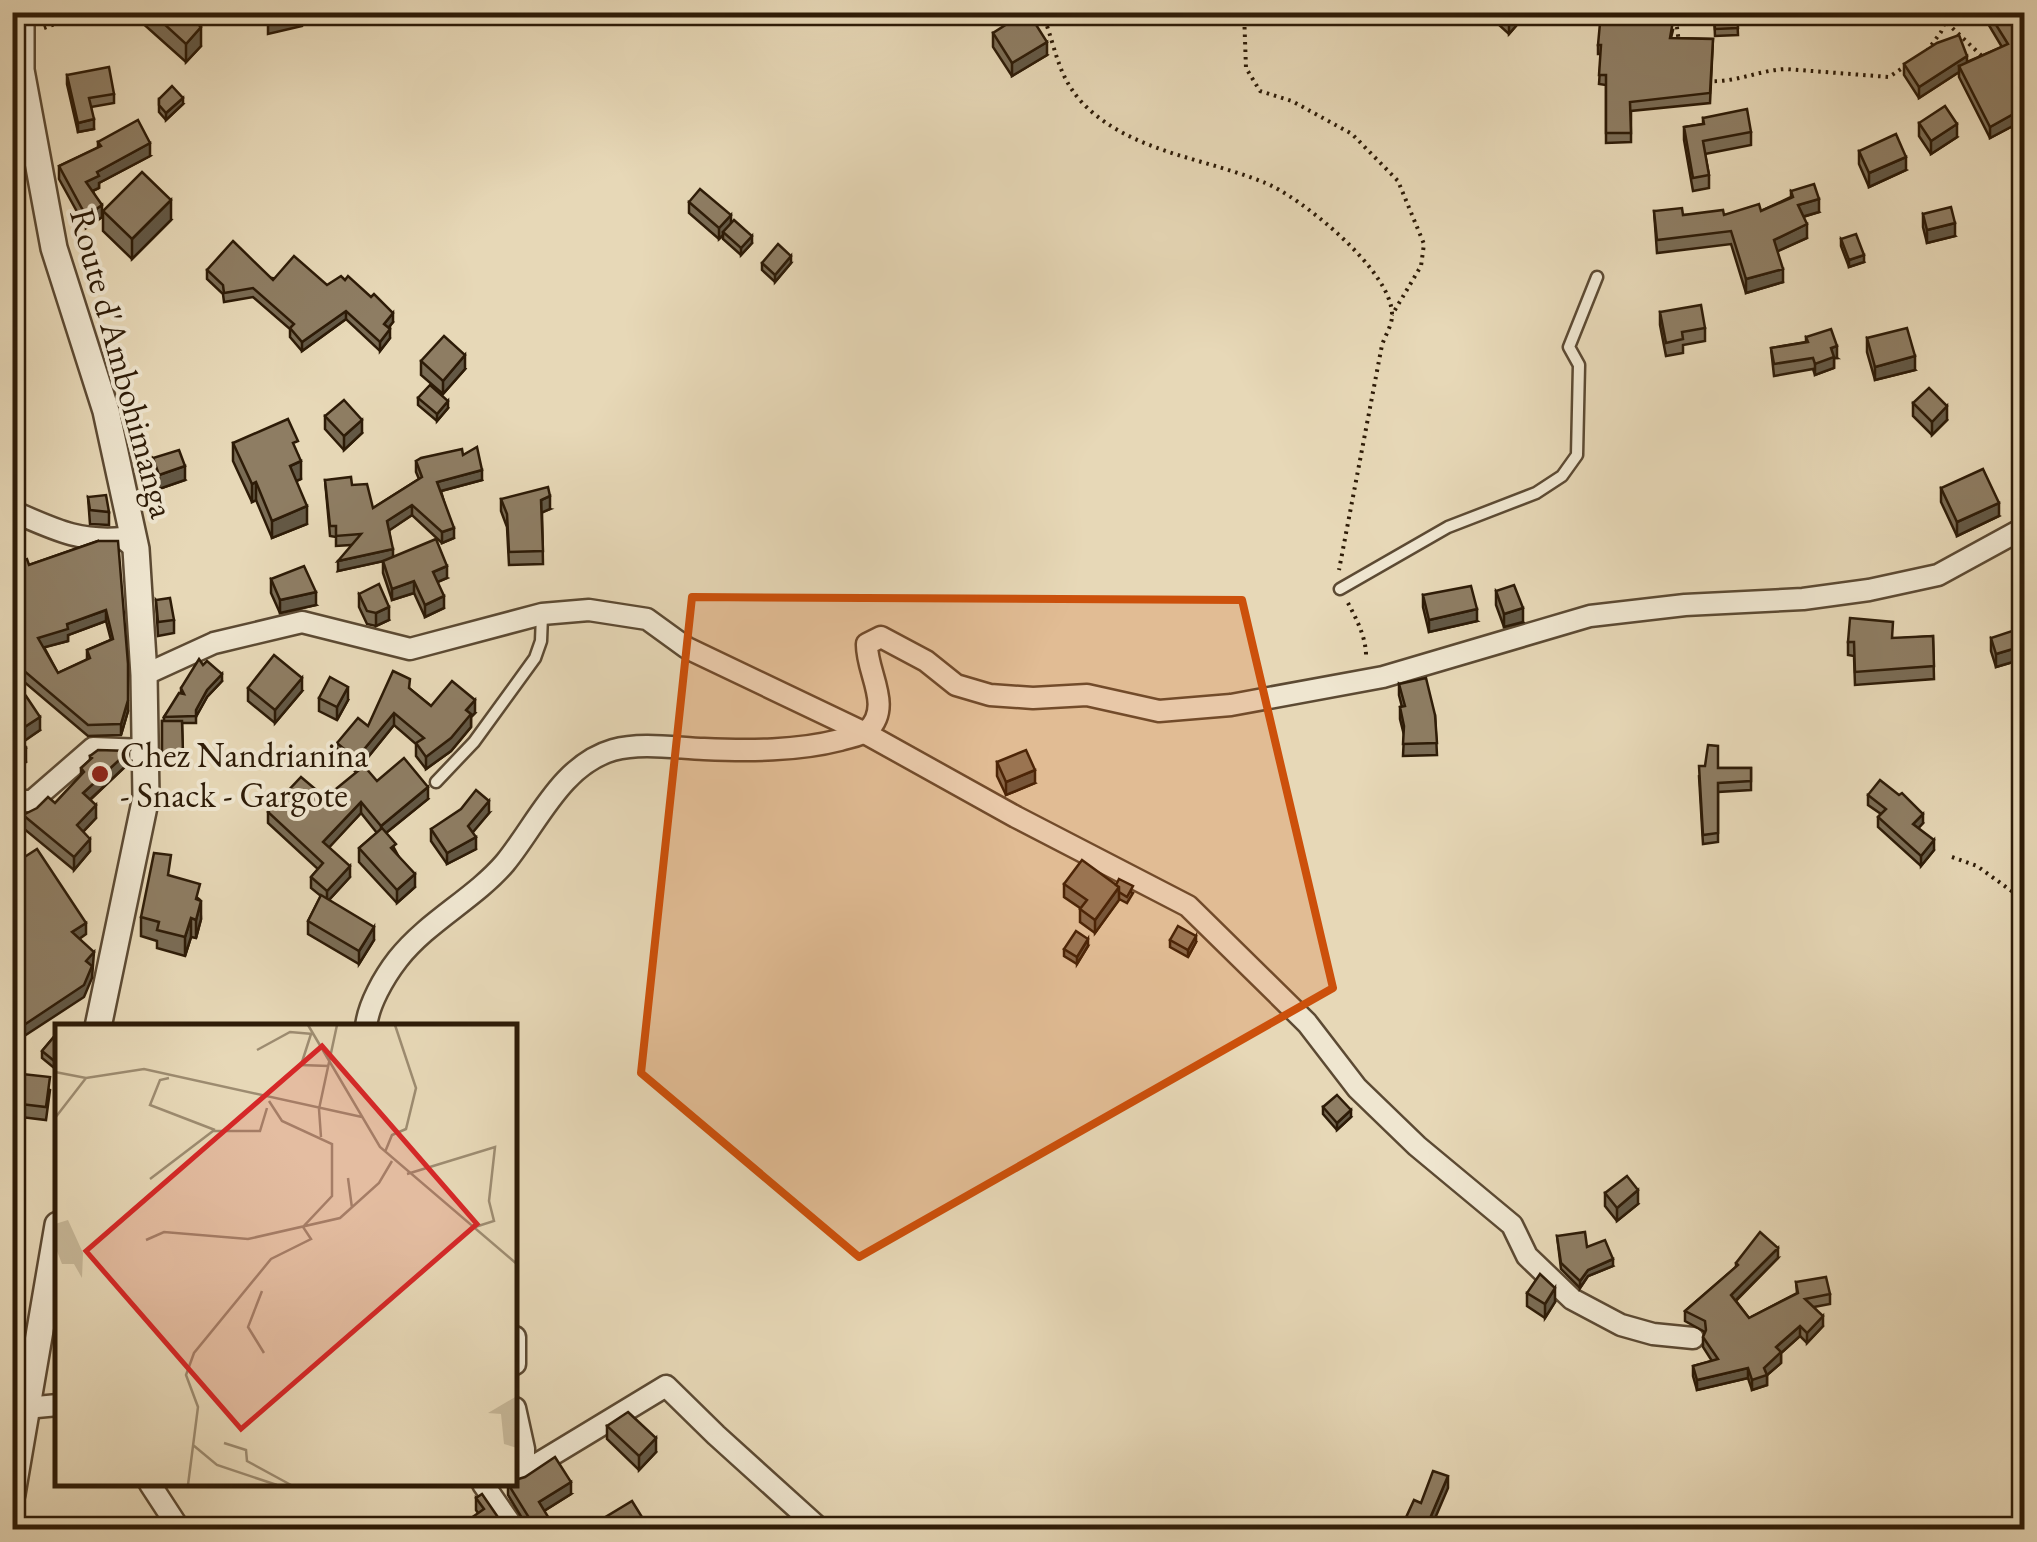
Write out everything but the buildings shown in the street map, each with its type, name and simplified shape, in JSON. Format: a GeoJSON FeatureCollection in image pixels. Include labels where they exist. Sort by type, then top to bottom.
{"type":"FeatureCollection","features":[{"type":"Feature","properties":{"kind":"street","name":"Route d'Ambohimanga"},"geometry":{"type":"LineString","coordinates":[[21,24],[20,70],[54,248],[106,411],[136,549],[146,796],[103,1023]]}},
{"type":"Feature","properties":{"kind":"street"},"geometry":{"type":"LineString","coordinates":[[12,510],[70,536],[94,540],[123,538],[136,549]]}},
{"type":"Feature","properties":{"kind":"street"},"geometry":{"type":"LineString","coordinates":[[367,1024],[378,993],[398,959],[503,865],[552,796],[590,761],[614,749],[816,746],[865,733],[877,718],[879,694],[866,656],[867,644],[881,637],[926,661],[956,685],[990,695],[1087,695],[1160,710],[1231,705],[1357,682],[1590,616],[1685,604],[1803,599],[1938,575],[2024,528]]}},
{"type":"Feature","properties":{"kind":"street"},"geometry":{"type":"LineString","coordinates":[[144,675],[214,643],[302,622],[410,649],[542,614],[589,610],[647,620],[687,648],[865,733],[1188,906],[1307,1023],[1357,1088],[1417,1146],[1512,1225],[1527,1256],[1572,1299],[1621,1325],[1653,1334],[1692,1338]]}},
{"type":"Feature","properties":{"kind":"street"},"geometry":{"type":"LineString","coordinates":[[12,801],[32,801],[93,748],[144,750]]}},
{"type":"Feature","properties":{"kind":"street"},"geometry":{"type":"LineString","coordinates":[[12,1494],[39,1411],[55,1254]]}},
{"type":"Feature","properties":{"kind":"street"},"geometry":{"type":"LineString","coordinates":[[518,1475],[666,1386],[821,1530]]}},
{"type":"Feature","properties":{"kind":"street"},"geometry":{"type":"LineString","coordinates":[[518,1421],[524,1448],[518,1458]]}},
{"type":"Feature","properties":{"kind":"street"},"geometry":{"type":"LineString","coordinates":[[152,1487],[180,1530]]}},
{"type":"Feature","properties":{"kind":"street"},"geometry":{"type":"LineString","coordinates":[[505,1487],[515,1530]]}},
{"type":"Feature","properties":{"kind":"lane"},"geometry":{"type":"LineString","coordinates":[[1340,589],[1448,527],[1536,493],[1562,476],[1577,454],[1578,364],[1568,348],[1598,277]]}},
{"type":"Feature","properties":{"kind":"lane"},"geometry":{"type":"LineString","coordinates":[[436,782],[474,742],[535,658],[542,614]]}},
{"type":"Feature","properties":{"kind":"path"},"geometry":{"type":"LineString","coordinates":[[21,24],[89,12]]}},
{"type":"Feature","properties":{"kind":"path"},"geometry":{"type":"LineString","coordinates":[[1042,12],[1067,86],[1094,114],[1139,141],[1267,183],[1297,200],[1355,251],[1386,290],[1392,315]]}},
{"type":"Feature","properties":{"kind":"path"},"geometry":{"type":"LineString","coordinates":[[1244,12],[1246,68],[1260,91],[1306,108],[1352,134],[1398,181],[1424,244],[1422,266],[1392,315],[1382,345],[1339,570],[1340,589],[1358,621],[1367,650],[1357,682]]}},
{"type":"Feature","properties":{"kind":"path"},"geometry":{"type":"LineString","coordinates":[[1676,12],[1676,32],[1683,52]]}},
{"type":"Feature","properties":{"kind":"path"},"geometry":{"type":"LineString","coordinates":[[1698,80],[1742,80],[1786,69],[1888,77],[1927,51],[1950,12]]}},
{"type":"Feature","properties":{"kind":"path"},"geometry":{"type":"LineString","coordinates":[[1946,22],[1988,62]]}},
{"type":"Feature","properties":{"kind":"path"},"geometry":{"type":"LineString","coordinates":[[1952,857],[1977,866],[2024,900]]}},
{"type":"Feature","properties":{"kind":"highlighted area"},"geometry":{"type":"Polygon","coordinates":[[[692,597],[1242,600],[1333,988],[859,1257],[641,1073],[692,597]]]}},
{"type":"Feature","properties":{"kind":"place","name":"Chez Nandrianina - Snack - Gargote"},"geometry":{"type":"Point","coordinates":[100,774]}}]}
